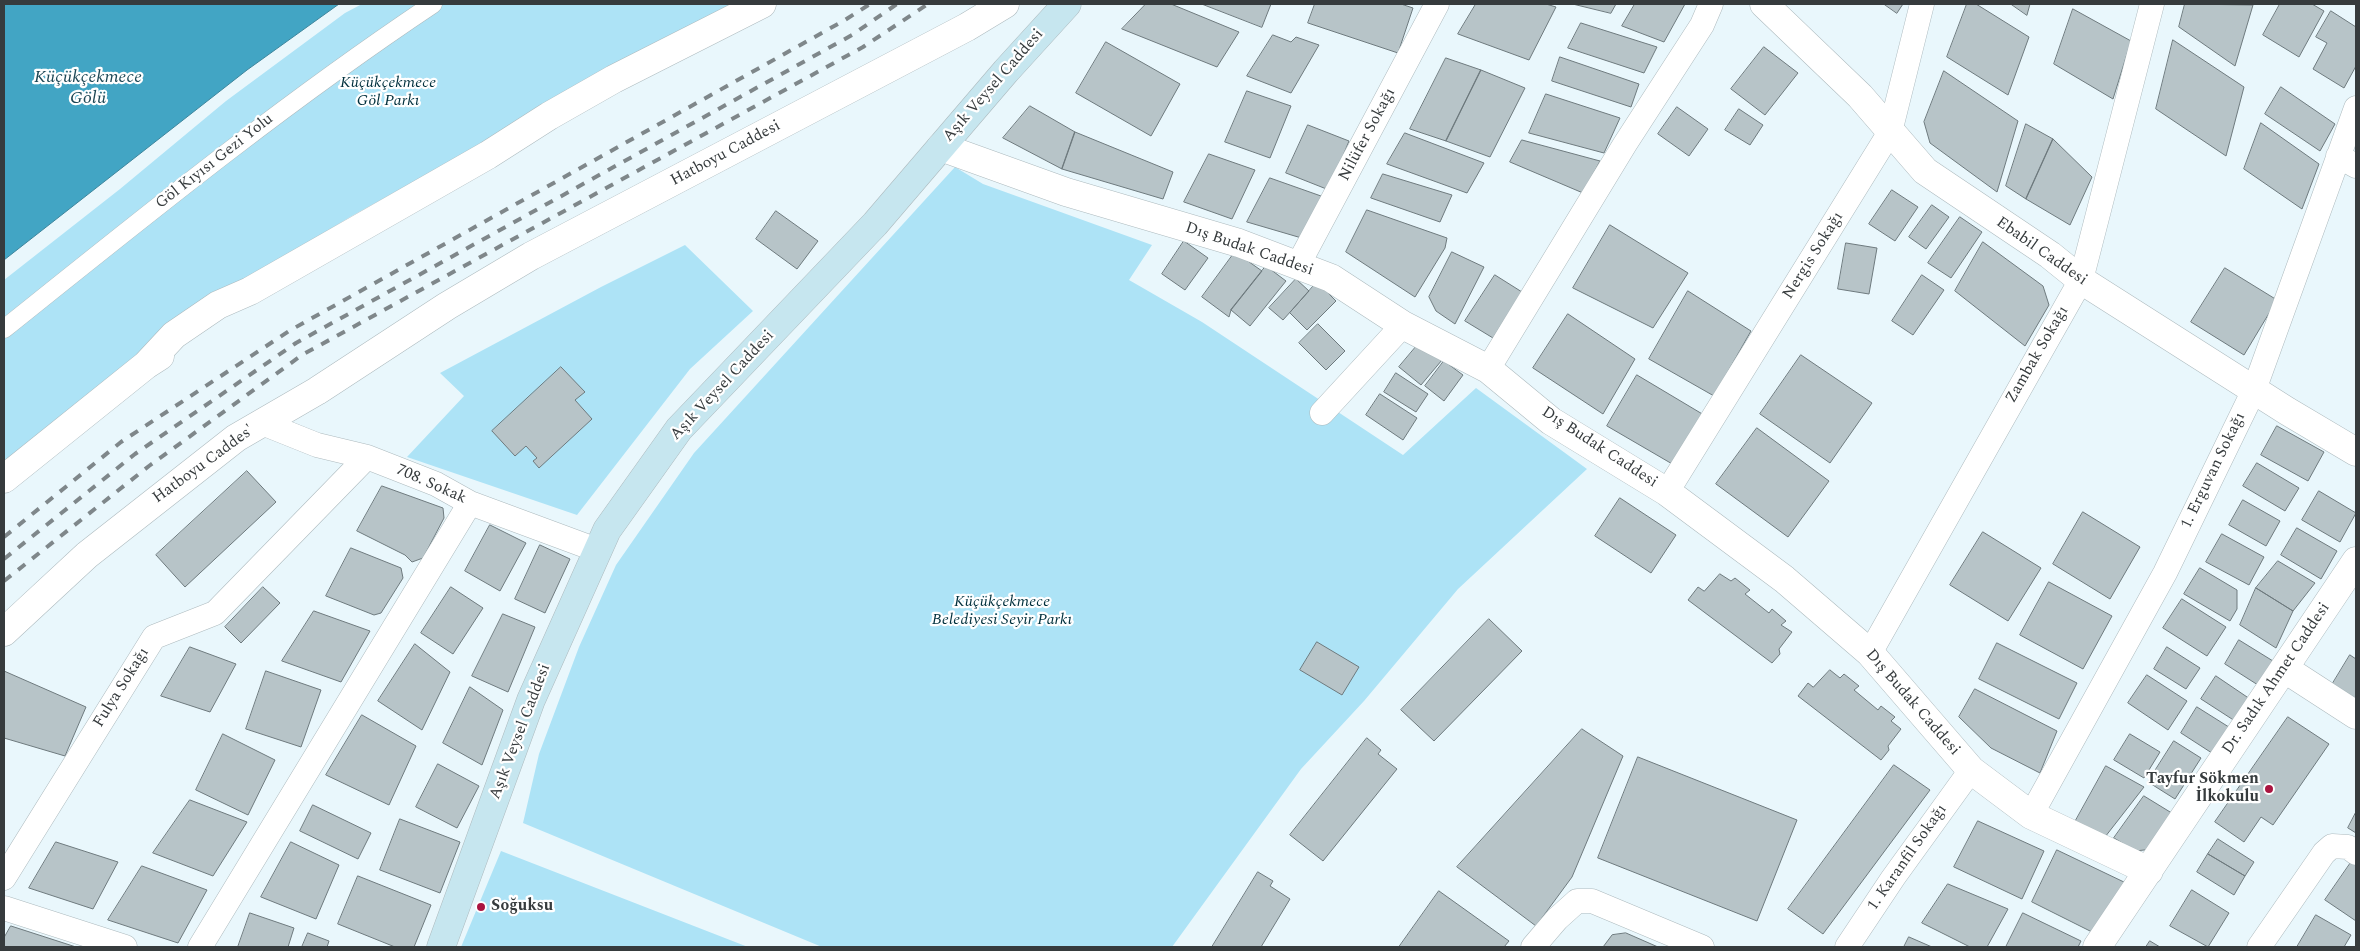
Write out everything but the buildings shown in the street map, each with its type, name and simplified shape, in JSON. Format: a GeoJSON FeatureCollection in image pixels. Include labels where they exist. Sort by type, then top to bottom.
{"type":"FeatureCollection","features":[{"type":"Feature","properties":{"kind":"main road","name":"Aşık Veysel Caddesi"},"geometry":{"type":"LineString","coordinates":[[441,947],[531,700],[607,530],[680,429],[875,224],[1067,4]]}},
{"type":"Feature","properties":{"kind":"street","name":"Göl Kıyısı Gezi Yolu"},"geometry":{"type":"LineString","coordinates":[[4,329],[250,133],[370,46],[433,4]]}},
{"type":"Feature","properties":{"kind":"street"},"geometry":{"type":"LineString","coordinates":[[4,478],[146,365],[224,314],[238,296],[488,155],[549,116],[614,79],[762,4]]}},
{"type":"Feature","properties":{"kind":"street","name":"Hatboyu Caddesi"},"geometry":{"type":"LineString","coordinates":[[447,306],[531,256],[967,27],[1005,4]]}},
{"type":"Feature","properties":{"kind":"street","name":"Nilüfer Sokağı"},"geometry":{"type":"LineString","coordinates":[[1298,265],[1437,4]]}},
{"type":"Feature","properties":{"kind":"street"},"geometry":{"type":"LineString","coordinates":[[1488,368],[1625,144],[1702,25],[1711,4]]}},
{"type":"Feature","properties":{"kind":"street","name":"Ebabil Caddesi"},"geometry":{"type":"LineString","coordinates":[[1764,4],[1860,96],[1925,171],[2050,255],[2080,280],[2356,452]]}},
{"type":"Feature","properties":{"kind":"street","name":"Nergis Sokağı"},"geometry":{"type":"LineString","coordinates":[[1667,492],[1890,132],[1922,4]]}},
{"type":"Feature","properties":{"kind":"street","name":"Zambak Sokağı"},"geometry":{"type":"LineString","coordinates":[[1870,653],[2080,280],[2152,4]]}},
{"type":"Feature","properties":{"kind":"street","name":"1. Erguvan Sokağı"},"geometry":{"type":"LineString","coordinates":[[2031,815],[2164,573],[2254,390],[2292,288],[2347,161],[2356,108]]}},
{"type":"Feature","properties":{"kind":"street","name":"Dış Budak Caddesi"},"geometry":{"type":"LineString","coordinates":[[941,147],[1066,192],[1239,243],[1331,278],[1404,325],[1488,368],[1551,421],[1667,492],[1784,579],[1870,653],[1971,770],[2031,815],[2149,871]]}},
{"type":"Feature","properties":{"kind":"street","name":"Hatboyu Caddes'"},"geometry":{"type":"LineString","coordinates":[[4,632],[87,555],[236,438],[317,391],[447,306]]}},
{"type":"Feature","properties":{"kind":"street"},"geometry":{"type":"LineString","coordinates":[[1322,412],[1404,325]]}},
{"type":"Feature","properties":{"kind":"street","name":"708. Sokak"},"geometry":{"type":"LineString","coordinates":[[262,423],[317,446],[367,457],[436,484],[470,503],[597,550]]}},
{"type":"Feature","properties":{"kind":"street","name":"Fulya Sokağı"},"geometry":{"type":"LineString","coordinates":[[4,878],[154,637],[216,613],[367,457]]}},
{"type":"Feature","properties":{"kind":"street"},"geometry":{"type":"LineString","coordinates":[[200,947],[470,503]]}},
{"type":"Feature","properties":{"kind":"street","name":"Dr. Sadık Ahmet Caddesi"},"geometry":{"type":"LineString","coordinates":[[2097,947],[2356,561]]}},
{"type":"Feature","properties":{"kind":"street"},"geometry":{"type":"LineString","coordinates":[[2285,669],[2356,714]]}},
{"type":"Feature","properties":{"kind":"street","name":"1. Karanfil Sokağı"},"geometry":{"type":"LineString","coordinates":[[1847,947],[1893,878],[1971,770]]}},
{"type":"Feature","properties":{"kind":"street"},"geometry":{"type":"LineString","coordinates":[[2259,947],[2324,853],[2332,846],[2348,847],[2356,853]]}},
{"type":"Feature","properties":{"kind":"street"},"geometry":{"type":"LineString","coordinates":[[1533,947],[1557,918],[1577,901],[1592,901],[1702,947]]}},
{"type":"Feature","properties":{"kind":"street"},"geometry":{"type":"LineString","coordinates":[[4,908],[125,947]]}},
{"type":"Feature","properties":{"kind":"green space","name":"Küçükçekmece Göl Parkı"},"geometry":{"type":"Polygon","coordinates":[[[362,4],[744,4],[480,145],[350,217],[266,268],[4,468],[4,280],[120,189],[226,101],[345,13],[362,4]]]}},
{"type":"Feature","properties":{"kind":"green space","name":"Küçükçekmece Belediyesi Seyir Parkı"},"geometry":{"type":"Polygon","coordinates":[[[955,167],[983,184],[1152,245],[1129,280],[1202,322],[1403,455],[1476,388],[1587,469],[1458,589],[1364,701],[1301,769],[1172,947],[822,947],[523,823],[539,754],[579,647],[616,565],[694,453],[955,167]]]}},
{"type":"Feature","properties":{"kind":"green space"},"geometry":{"type":"Polygon","coordinates":[[[685,245],[753,311],[690,369],[577,515],[407,457],[464,396],[440,373],[601,287],[685,245]]]}},
{"type":"Feature","properties":{"kind":"green space"},"geometry":{"type":"Polygon","coordinates":[[[501,851],[748,947],[461,947],[501,851]]]}},
{"type":"Feature","properties":{"kind":"water","name":"Küçükçekmece Gölü"},"geometry":{"type":"Polygon","coordinates":[[[4,4],[339,4],[247,70],[4,260],[4,4]]]}},
{"type":"Feature","properties":{"kind":"railway"},"geometry":{"type":"LineString","coordinates":[[4,537],[121,442],[289,331],[845,20],[870,4]]}},
{"type":"Feature","properties":{"kind":"railway"},"geometry":{"type":"LineString","coordinates":[[4,559],[135,454],[296,343],[852,35],[897,4]]}},
{"type":"Feature","properties":{"kind":"railway"},"geometry":{"type":"LineString","coordinates":[[4,581],[149,466],[302,355],[863,47],[928,4]]}},
{"type":"Feature","properties":{"kind":"place","name":"Tayfur Sökmen İlkokulu"},"geometry":{"type":"Point","coordinates":[2269,789]}},
{"type":"Feature","properties":{"kind":"place","name":"Soğuksu"},"geometry":{"type":"Point","coordinates":[481,907]}}]}
